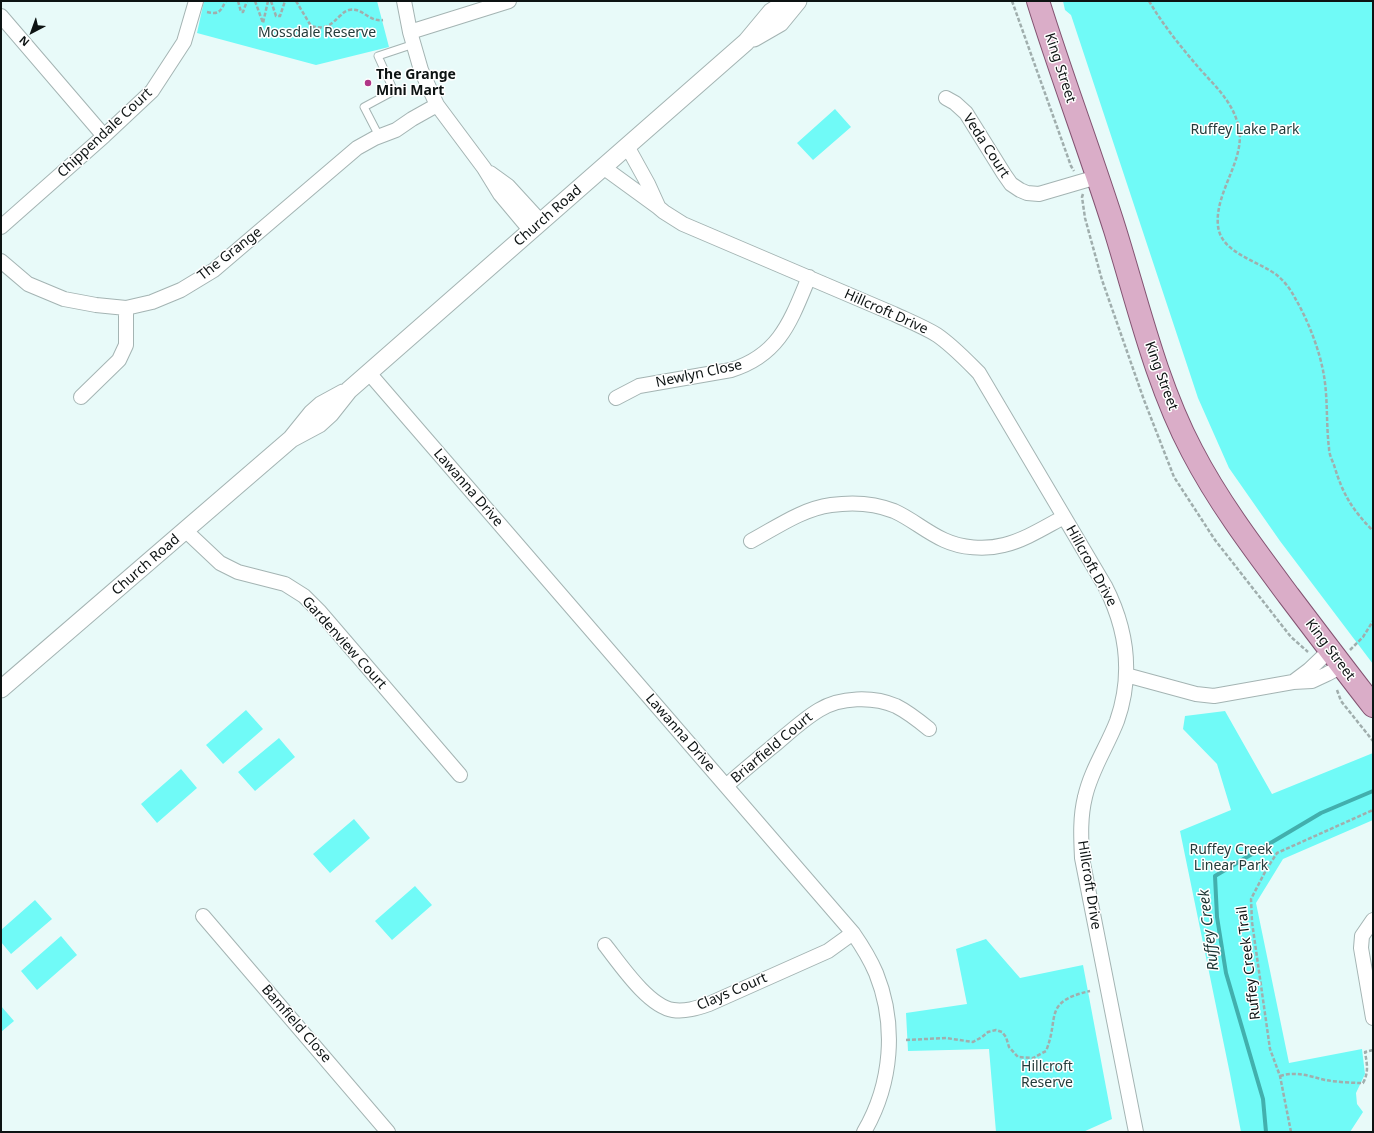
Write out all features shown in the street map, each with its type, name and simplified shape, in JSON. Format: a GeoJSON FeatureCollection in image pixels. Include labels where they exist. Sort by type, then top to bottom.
{"type":"FeatureCollection","features":[{"type":"Feature","properties":{"kind":"main road","name":"King Street"},"geometry":{"type":"LineString","coordinates":[[1038,1],[1056,58],[1088,179],[1115,231],[1154,359],[1191,450],[1236,524],[1331,662],[1373,706]]}},
{"type":"Feature","properties":{"kind":"street"},"geometry":{"type":"LineString","coordinates":[[404,1],[421,70],[437,105],[484,168],[500,194],[536,227]]}},
{"type":"Feature","properties":{"kind":"street"},"geometry":{"type":"LineString","coordinates":[[412,38],[509,1]]}},
{"type":"Feature","properties":{"kind":"street","name":"Church Road"},"geometry":{"type":"LineString","coordinates":[[1,689],[291,439],[312,413],[321,405],[349,390],[369,373],[746,42],[772,12],[788,1]]}},
{"type":"Feature","properties":{"kind":"street","name":"Church Road"},"geometry":{"type":"LineString","coordinates":[[746,42],[780,23],[798,1]]}},
{"type":"Feature","properties":{"kind":"street","name":"Chippendale Court"},"geometry":{"type":"LineString","coordinates":[[1,227],[104,136],[152,91],[184,42],[196,5]]}},
{"type":"Feature","properties":{"kind":"street"},"geometry":{"type":"LineString","coordinates":[[1,16],[104,136]]}},
{"type":"Feature","properties":{"kind":"street","name":"Veda Court"},"geometry":{"type":"LineString","coordinates":[[946,98],[955,103],[966,113],[1004,174],[1016,188],[1027,193],[1039,194],[1088,179]]}},
{"type":"Feature","properties":{"kind":"street","name":"The Grange"},"geometry":{"type":"LineString","coordinates":[[1,261],[28,284],[64,299],[96,305],[126,308],[152,302],[181,290],[214,270],[357,148],[379,136],[396,130],[437,105]]}},
{"type":"Feature","properties":{"kind":"street"},"geometry":{"type":"LineString","coordinates":[[627,146],[648,184],[658,207]]}},
{"type":"Feature","properties":{"kind":"street","name":"Hillcroft Drive"},"geometry":{"type":"LineString","coordinates":[[603,167],[683,224],[924,328],[950,345],[965,358],[979,374],[1113,602],[1119,618],[1124,643],[1126,675],[1122,704],[1117,722],[1094,770],[1086,791],[1081,817],[1081,837],[1082,858],[1136,1132]]}},
{"type":"Feature","properties":{"kind":"street","name":"Newlyn Close"},"geometry":{"type":"LineString","coordinates":[[616,398],[640,386],[731,370],[745,366],[758,358],[776,342],[783,333],[790,322],[809,278]]}},
{"type":"Feature","properties":{"kind":"street"},"geometry":{"type":"LineString","coordinates":[[81,397],[119,360],[126,345],[126,308]]}},
{"type":"Feature","properties":{"kind":"street","name":"Lawanna Drive"},"geometry":{"type":"LineString","coordinates":[[369,373],[853,934],[866,953],[876,974],[883,995],[889,1027],[888,1058],[884,1085],[873,1115],[864,1132]]}},
{"type":"Feature","properties":{"kind":"street"},"geometry":{"type":"LineString","coordinates":[[752,541],[807,511],[830,505],[842,504],[868,504],[881,507],[905,517],[944,540],[978,548],[994,547],[1014,542],[1064,517]]}},
{"type":"Feature","properties":{"kind":"street","name":"Gardenview Court"},"geometry":{"type":"LineString","coordinates":[[186,531],[220,563],[238,572],[285,584],[304,596],[320,612],[460,775]]}},
{"type":"Feature","properties":{"kind":"street"},"geometry":{"type":"LineString","coordinates":[[1126,675],[1204,696],[1214,696],[1293,682],[1331,662]]}},
{"type":"Feature","properties":{"kind":"street","name":"Briarfield Court"},"geometry":{"type":"LineString","coordinates":[[726,786],[804,720],[820,710],[841,702],[870,700],[896,706],[913,716],[928,729]]}},
{"type":"Feature","properties":{"kind":"street","name":"Bamfield Close"},"geometry":{"type":"LineString","coordinates":[[203,916],[388,1132]]}},
{"type":"Feature","properties":{"kind":"street"},"geometry":{"type":"LineString","coordinates":[[1373,920],[1362,936],[1361,948],[1373,1018]]}},
{"type":"Feature","properties":{"kind":"street","name":"Clays Court"},"geometry":{"type":"LineString","coordinates":[[605,945],[647,995],[658,1004],[672,1010],[691,1010],[709,1004],[828,950],[853,934]]}},
{"type":"Feature","properties":{"kind":"lane"},"geometry":{"type":"LineString","coordinates":[[379,136],[364,107],[392,92],[392,87],[378,56],[412,38]]}},
{"type":"Feature","properties":{"kind":"path"},"geometry":{"type":"LineString","coordinates":[[196,5],[215,14],[221,10],[226,1]]}},
{"type":"Feature","properties":{"kind":"path"},"geometry":{"type":"LineString","coordinates":[[238,1],[241,12],[243,12],[247,1]]}},
{"type":"Feature","properties":{"kind":"path"},"geometry":{"type":"LineString","coordinates":[[255,1],[263,23],[268,1],[270,1]]}},
{"type":"Feature","properties":{"kind":"path"},"geometry":{"type":"LineString","coordinates":[[270,1],[276,16],[280,16],[285,1]]}},
{"type":"Feature","properties":{"kind":"path"},"geometry":{"type":"LineString","coordinates":[[296,1],[311,26],[320,28],[328,27],[345,11],[352,10],[359,11],[373,20],[383,20]]}},
{"type":"Feature","properties":{"kind":"path"},"geometry":{"type":"LineString","coordinates":[[1012,1],[1071,166],[1088,179],[1082,198],[1085,218],[1102,280],[1144,400],[1174,476],[1215,540],[1291,636],[1312,655],[1331,662]]}},
{"type":"Feature","properties":{"kind":"path"},"geometry":{"type":"LineString","coordinates":[[1149,1],[1160,20],[1198,67],[1226,98],[1238,121],[1240,143],[1220,204],[1218,226],[1224,242],[1242,255],[1277,275],[1295,297],[1317,346],[1324,376],[1329,449],[1341,488],[1356,513],[1373,531]]}},
{"type":"Feature","properties":{"kind":"path"},"geometry":{"type":"LineString","coordinates":[[1331,662],[1352,648],[1363,637],[1373,621]]}},
{"type":"Feature","properties":{"kind":"path"},"geometry":{"type":"LineString","coordinates":[[1331,662],[1335,685],[1341,702],[1373,741]]}},
{"type":"Feature","properties":{"kind":"path","name":"Ruffey Creek Trail"},"geometry":{"type":"LineString","coordinates":[[1290,1132],[1280,1076],[1270,1049],[1252,922],[1251,899],[1266,870],[1277,853],[1373,810]]}},
{"type":"Feature","properties":{"kind":"path"},"geometry":{"type":"LineString","coordinates":[[906,1040],[946,1038],[973,1042],[988,1032],[996,1030],[1002,1032],[1006,1037],[1009,1047],[1018,1057],[1033,1058],[1046,1051],[1050,1042],[1054,1015],[1060,1004],[1073,995],[1090,991]]}},
{"type":"Feature","properties":{"kind":"path"},"geometry":{"type":"LineString","coordinates":[[1280,1076],[1290,1073],[1303,1074],[1327,1080],[1363,1083],[1367,1075],[1365,1052],[1373,1050]]}},
{"type":"Feature","properties":{"kind":"green space","name":"Mossdale Reserve"},"geometry":{"type":"Polygon","coordinates":[[[204,1],[377,1],[389,47],[316,65],[197,33],[204,1]]]}},
{"type":"Feature","properties":{"kind":"green space","name":"Ruffey Lake Park"},"geometry":{"type":"Polygon","coordinates":[[[1063,1],[1373,1],[1373,664],[1280,541],[1229,468],[1198,398],[1071,15],[1065,10],[1063,1]]]}},
{"type":"Feature","properties":{"kind":"green space"},"geometry":{"type":"Polygon","coordinates":[[[835,109],[851,127],[813,160],[797,143],[835,109]]]}},
{"type":"Feature","properties":{"kind":"green space"},"geometry":{"type":"Polygon","coordinates":[[[246,710],[263,729],[223,764],[206,745],[246,710]]]}},
{"type":"Feature","properties":{"kind":"green space","name":"Ruffey Creek Linear Park"},"geometry":{"type":"Polygon","coordinates":[[[1225,711],[1272,794],[1373,753],[1373,820],[1283,859],[1256,903],[1289,1063],[1362,1049],[1365,1074],[1356,1093],[1357,1104],[1363,1112],[1350,1132],[1241,1132],[1180,831],[1231,810],[1217,764],[1183,729],[1185,716],[1225,711]]]}},
{"type":"Feature","properties":{"kind":"green space"},"geometry":{"type":"Polygon","coordinates":[[[279,738],[295,757],[255,791],[238,772],[279,738]]]}},
{"type":"Feature","properties":{"kind":"green space"},"geometry":{"type":"Polygon","coordinates":[[[181,769],[197,788],[157,823],[141,804],[181,769]]]}},
{"type":"Feature","properties":{"kind":"green space"},"geometry":{"type":"Polygon","coordinates":[[[354,819],[370,838],[330,873],[313,854],[354,819]]]}},
{"type":"Feature","properties":{"kind":"green space"},"geometry":{"type":"Polygon","coordinates":[[[415,886],[432,905],[392,940],[375,921],[415,886]]]}},
{"type":"Feature","properties":{"kind":"green space"},"geometry":{"type":"Polygon","coordinates":[[[35,900],[52,919],[11,954],[1,942],[1,930],[35,900]]]}},
{"type":"Feature","properties":{"kind":"green space"},"geometry":{"type":"Polygon","coordinates":[[[61,936],[77,955],[37,990],[21,971],[61,936]]]}},
{"type":"Feature","properties":{"kind":"green space","name":"Hillcroft Reserve"},"geometry":{"type":"Polygon","coordinates":[[[986,939],[1020,978],[1083,965],[1112,1119],[1083,1132],[996,1132],[989,1049],[908,1051],[906,1013],[967,1004],[956,949],[986,939]]]}},
{"type":"Feature","properties":{"kind":"green space"},"geometry":{"type":"Polygon","coordinates":[[[1,1006],[14,1021],[1,1032],[1,1006]]]}},
{"type":"Feature","properties":{"kind":"waterway","name":"Ruffey Creek"},"geometry":{"type":"LineString","coordinates":[[1266,1132],[1263,1099],[1226,973],[1217,917],[1215,876],[1321,813],[1373,791]]}},
{"type":"Feature","properties":{"kind":"place","name":"The Grange Mini Mart"},"geometry":{"type":"Point","coordinates":[368,83]}}]}
